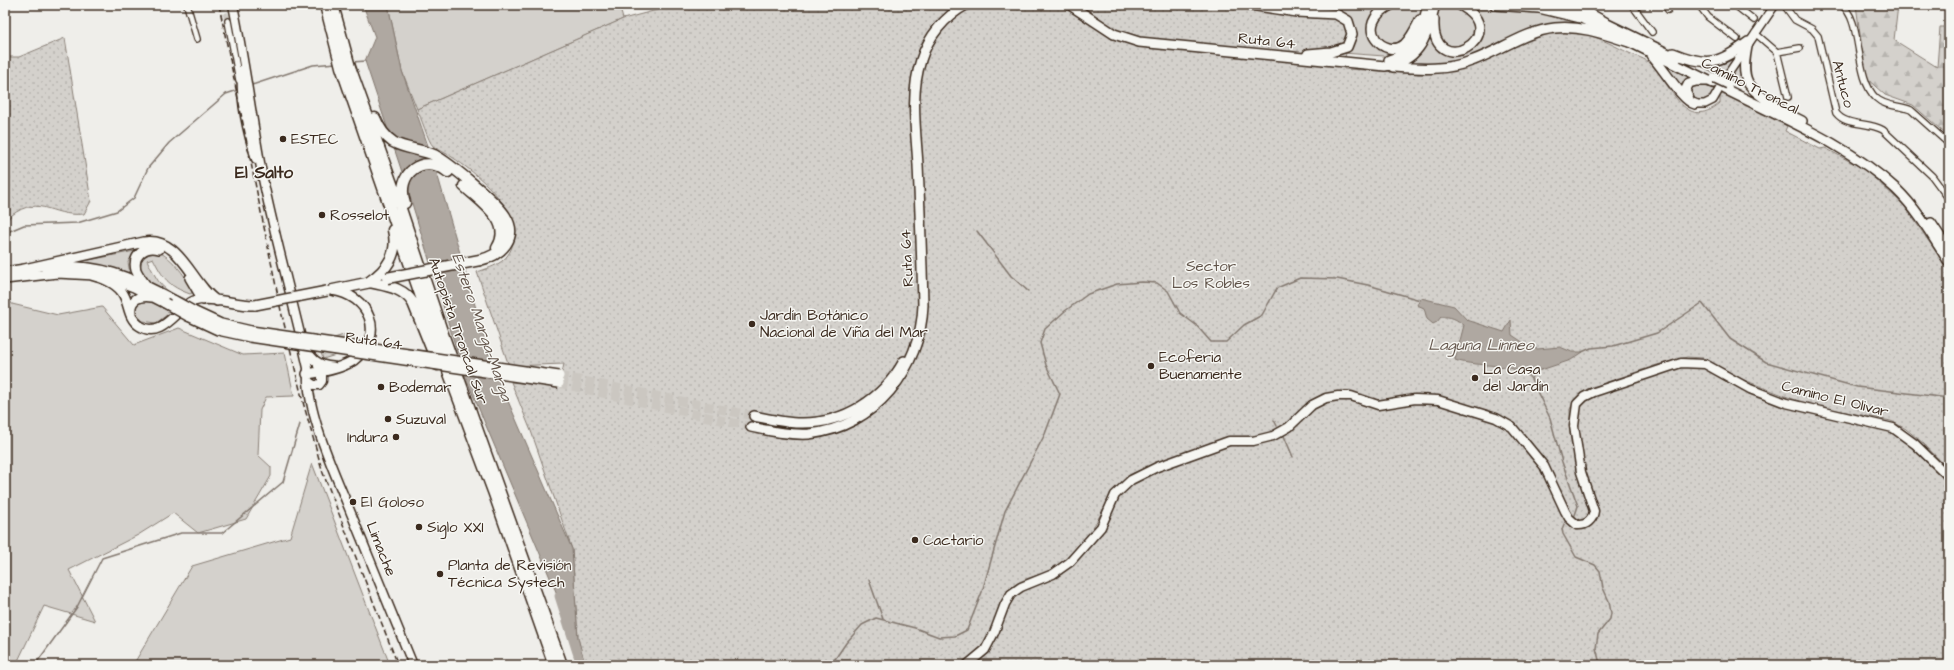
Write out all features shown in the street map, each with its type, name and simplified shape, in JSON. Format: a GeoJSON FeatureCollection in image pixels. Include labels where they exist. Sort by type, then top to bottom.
{"type":"FeatureCollection","features":[{"type":"Feature","properties":{"kind":"highway","name":"Autopista Troncal Sur"},"geometry":{"type":"LineString","coordinates":[[325,5],[342,44]]}},
{"type":"Feature","properties":{"kind":"highway","name":"Autopista Troncal Sur"},"geometry":{"type":"LineString","coordinates":[[332,5],[342,44],[429,320],[554,665]]}},
{"type":"Feature","properties":{"kind":"highway"},"geometry":{"type":"LineString","coordinates":[[330,290],[484,259],[499,252],[507,242],[510,228],[507,219],[499,208],[445,162],[427,152],[394,142],[386,136],[377,125],[349,66],[342,44],[336,5]]}},
{"type":"Feature","properties":{"kind":"highway","name":"Autopista Troncal Sur"},"geometry":{"type":"LineString","coordinates":[[349,66],[562,665]]}},
{"type":"Feature","properties":{"kind":"highway"},"geometry":{"type":"LineString","coordinates":[[349,66],[355,119],[388,214],[396,242],[394,254],[390,262],[376,278],[369,282]]}},
{"type":"Feature","properties":{"kind":"highway"},"geometry":{"type":"LineString","coordinates":[[442,331],[433,294],[402,194],[404,181],[409,173],[424,164],[433,164],[441,167],[493,213],[501,225],[502,234],[496,250],[484,259]]}},
{"type":"Feature","properties":{"kind":"highway"},"geometry":{"type":"LineString","coordinates":[[369,282],[397,288],[411,299],[429,346],[466,420]]}},
{"type":"Feature","properties":{"kind":"main road","name":"Limache"},"geometry":{"type":"LineString","coordinates":[[233,5],[242,63],[242,82],[248,97],[253,150],[263,178],[280,255],[308,368],[307,378]]}},
{"type":"Feature","properties":{"kind":"main road","name":"Ruta 64"},"geometry":{"type":"LineString","coordinates":[[754,416],[802,423],[824,421],[845,415],[869,401],[883,389],[896,374],[905,357],[914,332],[918,308],[911,118],[912,78],[916,58],[925,39],[940,19],[956,5]]}},
{"type":"Feature","properties":{"kind":"main road","name":"Ruta 64"},"geometry":{"type":"LineString","coordinates":[[751,427],[781,433],[799,434],[821,432],[843,425],[859,418],[880,402],[897,382],[911,360],[920,334],[923,305],[916,119],[917,76],[924,51],[932,36],[949,17],[966,5]]}},
{"type":"Feature","properties":{"kind":"main road","name":"Ruta 64"},"geometry":{"type":"LineString","coordinates":[[1070,5],[1114,34],[1144,43],[1380,66],[1397,64],[1416,52],[1426,37],[1431,6]]}},
{"type":"Feature","properties":{"kind":"main road","name":"Ruta 64"},"geometry":{"type":"LineString","coordinates":[[1079,5],[1117,28],[1141,37],[1377,61],[1394,58],[1409,50],[1416,42],[1431,6]]}},
{"type":"Feature","properties":{"kind":"main road"},"geometry":{"type":"LineString","coordinates":[[1250,5],[1297,12],[1336,14],[1348,21],[1352,34],[1347,47],[1331,52],[1308,54]]}},
{"type":"Feature","properties":{"kind":"main road"},"geometry":{"type":"LineString","coordinates":[[1391,5],[1377,14],[1372,27],[1373,34],[1377,41],[1383,46],[1391,48],[1405,44],[1414,33],[1431,6]]}},
{"type":"Feature","properties":{"kind":"main road"},"geometry":{"type":"LineString","coordinates":[[1431,6],[1435,39],[1443,48],[1459,52],[1466,50],[1473,44],[1477,38],[1479,30],[1478,22],[1474,15],[1460,5]]}},
{"type":"Feature","properties":{"kind":"main road","name":"Camino Troncal"},"geometry":{"type":"LineString","coordinates":[[1495,5],[1529,6],[1560,12],[1591,22],[1632,43],[1647,46]]}},
{"type":"Feature","properties":{"kind":"main road","name":"Camino Troncal"},"geometry":{"type":"LineString","coordinates":[[1560,5],[1606,22],[1647,46],[1713,81],[1791,115],[1834,138],[1883,170],[1914,200],[1949,250]]}},
{"type":"Feature","properties":{"kind":"main road"},"geometry":{"type":"LineString","coordinates":[[1574,5],[1606,22]]}},
{"type":"Feature","properties":{"kind":"main road"},"geometry":{"type":"LineString","coordinates":[[1380,66],[1430,69],[1457,66],[1475,60],[1532,33],[1554,28],[1577,28],[1632,43]]}},
{"type":"Feature","properties":{"kind":"main road"},"geometry":{"type":"LineString","coordinates":[[1647,46],[1691,61],[1705,62],[1723,58],[1748,42]]}},
{"type":"Feature","properties":{"kind":"main road"},"geometry":{"type":"LineString","coordinates":[[1748,42],[1745,57],[1745,72],[1750,86],[1757,93],[1791,115]]}},
{"type":"Feature","properties":{"kind":"main road"},"geometry":{"type":"LineString","coordinates":[[1647,46],[1686,99],[1695,104]]}},
{"type":"Feature","properties":{"kind":"main road"},"geometry":{"type":"LineString","coordinates":[[1695,104],[1686,94],[1687,85],[1696,81],[1713,81]]}},
{"type":"Feature","properties":{"kind":"main road","name":"Camino Troncal"},"geometry":{"type":"LineString","coordinates":[[1727,87],[1808,131],[1878,174],[1896,189],[1922,220],[1949,262]]}},
{"type":"Feature","properties":{"kind":"main road"},"geometry":{"type":"LineString","coordinates":[[20,270],[79,256],[147,242],[156,242],[167,247],[179,258],[204,290],[217,301]]}},
{"type":"Feature","properties":{"kind":"main road"},"geometry":{"type":"LineString","coordinates":[[145,285],[138,273],[136,263],[142,251],[148,248],[154,248],[169,254],[189,276],[199,300]]}},
{"type":"Feature","properties":{"kind":"main road","name":"Limache"},"geometry":{"type":"LineString","coordinates":[[280,255],[284,284],[322,442],[413,665]]}},
{"type":"Feature","properties":{"kind":"main road"},"geometry":{"type":"LineString","coordinates":[[5,272],[59,267],[93,268],[119,274],[145,285],[175,301],[190,313]]}},
{"type":"Feature","properties":{"kind":"main road"},"geometry":{"type":"LineString","coordinates":[[5,279],[42,274],[91,274],[123,282],[165,303],[190,313]]}},
{"type":"Feature","properties":{"kind":"main road"},"geometry":{"type":"LineString","coordinates":[[91,274],[119,288],[125,297],[129,312],[144,328],[157,329],[167,323],[185,307],[199,300],[255,305],[330,290],[350,295],[362,304],[369,315],[371,328],[370,339],[362,352],[349,362],[307,378]]}},
{"type":"Feature","properties":{"kind":"main road"},"geometry":{"type":"LineString","coordinates":[[133,318],[131,309],[136,299],[144,296],[155,297]]}},
{"type":"Feature","properties":{"kind":"main road","name":"Ruta 64"},"geometry":{"type":"LineString","coordinates":[[190,313],[251,334],[559,379]]}},
{"type":"Feature","properties":{"kind":"main road"},"geometry":{"type":"LineString","coordinates":[[302,344],[310,358],[316,362],[324,366],[337,367]]}},
{"type":"Feature","properties":{"kind":"main road"},"geometry":{"type":"LineString","coordinates":[[316,362],[322,372]]}},
{"type":"Feature","properties":{"kind":"main road","name":"Camino El Olivar"},"geometry":{"type":"LineString","coordinates":[[967,665],[985,650],[1011,594],[1020,587],[1054,574],[1070,562],[1101,527],[1115,495],[1128,482],[1157,468],[1229,442],[1253,440],[1273,436],[1289,427],[1312,404],[1332,396],[1351,396],[1378,405],[1427,398],[1438,400],[1505,422],[1520,435],[1544,466],[1565,511],[1569,518],[1577,525],[1589,522],[1594,516],[1594,511],[1583,478],[1577,453],[1574,426],[1577,404],[1584,397],[1594,392],[1681,362],[1705,364],[1750,389],[1802,408],[1893,428],[1915,444],[1949,477]]}},
{"type":"Feature","properties":{"kind":"street"},"geometry":{"type":"LineString","coordinates":[[187,5],[197,40]]}},
{"type":"Feature","properties":{"kind":"street"},"geometry":{"type":"LineString","coordinates":[[629,5],[630,7],[636,5]]}},
{"type":"Feature","properties":{"kind":"street"},"geometry":{"type":"LineString","coordinates":[[1632,5],[1652,32]]}},
{"type":"Feature","properties":{"kind":"street"},"geometry":{"type":"LineString","coordinates":[[1699,5],[1708,17],[1737,39]]}},
{"type":"Feature","properties":{"kind":"street"},"geometry":{"type":"LineString","coordinates":[[1735,5],[1754,20]]}},
{"type":"Feature","properties":{"kind":"street"},"geometry":{"type":"LineString","coordinates":[[1695,104],[1705,104],[1713,100],[1748,42],[1775,5]]}},
{"type":"Feature","properties":{"kind":"street","name":"Antuco"},"geometry":{"type":"LineString","coordinates":[[1784,5],[1795,20],[1812,29],[1818,36],[1836,113],[1841,119],[1874,126],[1883,130],[1927,171],[1939,184],[1949,199]]}},
{"type":"Feature","properties":{"kind":"street"},"geometry":{"type":"LineString","coordinates":[[1840,5],[1849,13],[1865,79],[1871,92],[1882,102],[1905,107],[1911,110],[1949,144]]}},
{"type":"Feature","properties":{"kind":"street","name":"Limache"},"geometry":{"type":"LineString","coordinates":[[228,21],[242,82]]}},
{"type":"Feature","properties":{"kind":"street"},"geometry":{"type":"LineString","coordinates":[[1755,34],[1777,52],[1788,97]]}},
{"type":"Feature","properties":{"kind":"street"},"geometry":{"type":"LineString","coordinates":[[1777,52],[1800,48]]}},
{"type":"Feature","properties":{"kind":"green space"},"geometry":{"type":"Polygon","coordinates":[[[388,5],[619,5],[623,19],[417,109],[402,71],[388,5]]]}},
{"type":"Feature","properties":{"kind":"green space","name":"Jardín Botánico Nacional de Viña del Mar"},"geometry":{"type":"Polygon","coordinates":[[[676,5],[1239,5],[1332,15],[1343,19],[1348,34],[1344,69],[1433,73],[1469,66],[1548,33],[1581,33],[1599,39],[1649,62],[1659,73],[1680,103],[1688,109],[1697,113],[1708,111],[1720,103],[1720,93],[1787,126],[1785,131],[1820,149],[1825,148],[1864,169],[1904,205],[1949,271],[1949,470],[1923,443],[1906,429],[1891,421],[1806,404],[1744,380],[1703,358],[1687,357],[1657,365],[1587,389],[1575,400],[1570,409],[1570,434],[1576,467],[1592,510],[1586,521],[1577,523],[1571,518],[1550,472],[1531,442],[1513,423],[1500,415],[1437,396],[1419,395],[1379,400],[1339,392],[1320,396],[1288,422],[1268,434],[1225,439],[1133,473],[1119,485],[1089,534],[1074,551],[1055,568],[1020,582],[1008,591],[1002,600],[987,641],[972,658],[963,665],[585,665],[578,638],[572,549],[531,431],[511,382],[559,387],[564,364],[509,366],[477,272],[496,265],[510,252],[514,238],[513,226],[509,214],[502,203],[483,181],[462,164],[433,146],[417,109],[623,19],[676,5]]]}},
{"type":"Feature","properties":{"kind":"green space"},"geometry":{"type":"Polygon","coordinates":[[[1276,5],[1338,5],[1358,9],[1371,9],[1374,5],[1382,5],[1376,10],[1369,23],[1370,37],[1378,48],[1390,52],[1401,51],[1384,56],[1343,53],[1353,40],[1355,32],[1355,28],[1350,18],[1320,9],[1276,5]]]}},
{"type":"Feature","properties":{"kind":"green space"},"geometry":{"type":"Polygon","coordinates":[[[1397,5],[1425,7],[1413,32],[1396,46],[1384,42],[1377,34],[1377,19],[1391,7],[1397,5]]]}},
{"type":"Feature","properties":{"kind":"green space"},"geometry":{"type":"Polygon","coordinates":[[[1856,5],[1898,5],[1894,40],[1937,67],[1940,27],[1949,27],[1949,137],[1913,105],[1885,95],[1866,78],[1856,5]]]}},
{"type":"Feature","properties":{"kind":"green space"},"geometry":{"type":"Polygon","coordinates":[[[1439,8],[1459,9],[1474,20],[1476,36],[1463,49],[1448,46],[1440,39],[1437,29],[1439,8]]]}},
{"type":"Feature","properties":{"kind":"green space"},"geometry":{"type":"Polygon","coordinates":[[[1470,9],[1523,9],[1568,18],[1599,29],[1559,24],[1472,58],[1444,65],[1402,66],[1430,32],[1433,39],[1454,54],[1463,53],[1473,49],[1479,43],[1480,33],[1470,9]]]}},
{"type":"Feature","properties":{"kind":"green space"},"geometry":{"type":"Polygon","coordinates":[[[65,38],[91,201],[84,214],[72,214],[35,206],[26,207],[16,212],[5,221],[5,57],[19,57],[65,38]]]}},
{"type":"Feature","properties":{"kind":"green space"},"geometry":{"type":"Polygon","coordinates":[[[1738,54],[1722,77],[1693,62],[1738,54]]]}},
{"type":"Feature","properties":{"kind":"green space"},"geometry":{"type":"Polygon","coordinates":[[[1744,56],[1750,90],[1728,79],[1744,56]]]}},
{"type":"Feature","properties":{"kind":"green space"},"geometry":{"type":"Polygon","coordinates":[[[1664,65],[1692,79],[1683,91],[1664,65]]]}},
{"type":"Feature","properties":{"kind":"green space"},"geometry":{"type":"Polygon","coordinates":[[[1697,83],[1715,90],[1711,97],[1699,101],[1693,99],[1688,89],[1697,83]]]}},
{"type":"Feature","properties":{"kind":"green space"},"geometry":{"type":"Polygon","coordinates":[[[135,251],[128,262],[130,274],[104,266],[64,265],[135,251]]]}},
{"type":"Feature","properties":{"kind":"green space"},"geometry":{"type":"Polygon","coordinates":[[[146,251],[155,251],[163,254],[174,263],[184,275],[192,293],[190,294],[176,288],[163,276],[153,258],[147,260],[158,281],[166,289],[171,293],[187,300],[181,301],[148,283],[143,277],[141,270],[141,261],[146,251]]]}},
{"type":"Feature","properties":{"kind":"green space"},"geometry":{"type":"Polygon","coordinates":[[[5,292],[12,304],[58,315],[102,307],[134,345],[179,328],[243,355],[285,353],[294,396],[266,397],[260,410],[258,455],[271,467],[271,476],[246,519],[198,533],[173,513],[138,535],[69,570],[95,621],[44,606],[16,665],[5,665],[5,292]]]}},
{"type":"Feature","properties":{"kind":"green space"},"geometry":{"type":"Polygon","coordinates":[[[144,299],[171,312],[156,323],[143,321],[134,312],[138,302],[144,299]]]}},
{"type":"Feature","properties":{"kind":"green space"},"geometry":{"type":"Polygon","coordinates":[[[347,334],[352,350],[323,359],[318,343],[347,334]]]}},
{"type":"Feature","properties":{"kind":"green space"},"geometry":{"type":"Polygon","coordinates":[[[1686,365],[1710,369],[1781,405],[1808,413],[1886,428],[1906,440],[1949,483],[1949,665],[969,665],[982,654],[1006,606],[1017,592],[1048,578],[1082,551],[1118,494],[1131,481],[1219,446],[1259,442],[1323,402],[1343,398],[1364,403],[1424,400],[1495,420],[1507,426],[1535,457],[1554,491],[1565,519],[1570,524],[1579,527],[1595,516],[1580,459],[1576,427],[1577,414],[1580,404],[1587,397],[1686,365]]]}},
{"type":"Feature","properties":{"kind":"green space"},"geometry":{"type":"Polygon","coordinates":[[[312,463],[390,665],[133,665],[192,566],[290,537],[312,463]]]}},
{"type":"Feature","properties":{"kind":"water"},"geometry":{"type":"Polygon","coordinates":[[[363,5],[388,5],[402,71],[434,163],[492,364],[572,549],[578,638],[585,665],[581,665],[562,606],[463,371],[407,187],[365,61],[375,37],[363,5]]]}},
{"type":"Feature","properties":{"kind":"water","name":"Laguna Linneo"},"geometry":{"type":"Polygon","coordinates":[[[1421,298],[1454,306],[1467,320],[1504,332],[1511,320],[1512,335],[1527,345],[1537,349],[1560,347],[1572,352],[1583,352],[1571,360],[1535,372],[1531,379],[1524,373],[1505,367],[1455,360],[1464,325],[1453,318],[1448,317],[1441,317],[1433,324],[1427,319],[1424,308],[1417,305],[1421,298]]]}},
{"type":"Feature","properties":{"kind":"waterway"},"geometry":{"type":"LineString","coordinates":[[352,62],[366,61]]}},
{"type":"Feature","properties":{"kind":"waterway"},"geometry":{"type":"LineString","coordinates":[[249,86],[313,65],[336,63]]}},
{"type":"Feature","properties":{"kind":"waterway"},"geometry":{"type":"LineString","coordinates":[[5,233],[24,225],[77,223],[117,211],[134,198],[148,168],[169,143],[226,94],[238,90]]}},
{"type":"Feature","properties":{"kind":"waterway"},"geometry":{"type":"LineString","coordinates":[[977,231],[1011,276],[1028,291]]}},
{"type":"Feature","properties":{"kind":"waterway"},"geometry":{"type":"LineString","coordinates":[[831,665],[846,643],[862,625],[876,618],[915,628],[939,637],[955,636],[967,630],[982,592],[1005,511],[1045,434],[1060,394],[1046,365],[1040,343],[1045,329],[1065,311],[1088,294],[1117,284],[1142,282],[1157,283],[1168,291],[1180,313],[1196,325],[1211,342],[1226,342],[1244,325],[1262,315],[1277,288],[1300,278],[1337,279],[1368,285],[1420,300]]}},
{"type":"Feature","properties":{"kind":"waterway"},"geometry":{"type":"LineString","coordinates":[[1582,352],[1591,348],[1613,346],[1657,333],[1702,303],[1730,339],[1766,362],[1857,387],[1949,398]]}},
{"type":"Feature","properties":{"kind":"waterway"},"geometry":{"type":"LineString","coordinates":[[1531,379],[1550,418],[1562,462],[1578,506],[1575,515]]}},
{"type":"Feature","properties":{"kind":"waterway"},"geometry":{"type":"LineString","coordinates":[[1274,420],[1277,426]]}},
{"type":"Feature","properties":{"kind":"waterway"},"geometry":{"type":"LineString","coordinates":[[35,665],[77,607],[102,558],[181,533],[222,533],[283,482],[300,424]]}},
{"type":"Feature","properties":{"kind":"waterway"},"geometry":{"type":"LineString","coordinates":[[1284,436],[1293,457]]}},
{"type":"Feature","properties":{"kind":"waterway"},"geometry":{"type":"LineString","coordinates":[[1565,522],[1562,529],[1563,534],[1576,557],[1595,565],[1600,571],[1603,588],[1609,601],[1611,613],[1610,619],[1598,634],[1596,648],[1599,660],[1603,665]]}},
{"type":"Feature","properties":{"kind":"waterway"},"geometry":{"type":"LineString","coordinates":[[869,580],[883,619]]}},
{"type":"Feature","properties":{"kind":"waterway","name":"Estero Marga-Marga"},"geometry":{"type":"LineString","coordinates":[[559,596],[581,665]]}},
{"type":"Feature","properties":{"kind":"tunnel"},"geometry":{"type":"LineString","coordinates":[[222,5],[228,21]]}},
{"type":"Feature","properties":{"kind":"tunnel"},"geometry":{"type":"LineString","coordinates":[[559,376],[754,416]]}},
{"type":"Feature","properties":{"kind":"tunnel"},"geometry":{"type":"LineString","coordinates":[[559,383],[751,427]]}},
{"type":"Feature","properties":{"kind":"railway"},"geometry":{"type":"LineString","coordinates":[[219,5],[281,311],[303,402],[323,473],[398,665]]}},
{"type":"Feature","properties":{"kind":"place","name":"ESTEC"},"geometry":{"type":"Point","coordinates":[283,139]}},
{"type":"Feature","properties":{"kind":"place","name":"Rosselot"},"geometry":{"type":"Point","coordinates":[322,215]}},
{"type":"Feature","properties":{"kind":"place","name":"Jardín Botánico Nacional de Viña del Mar"},"geometry":{"type":"Point","coordinates":[752,324]}},
{"type":"Feature","properties":{"kind":"place","name":"Ecoferia Buenamente"},"geometry":{"type":"Point","coordinates":[1151,366]}},
{"type":"Feature","properties":{"kind":"place","name":"La Casa del Jardín"},"geometry":{"type":"Point","coordinates":[1475,378]}},
{"type":"Feature","properties":{"kind":"place","name":"Bodemar"},"geometry":{"type":"Point","coordinates":[381,387]}},
{"type":"Feature","properties":{"kind":"place","name":"Suzuval"},"geometry":{"type":"Point","coordinates":[388,419]}},
{"type":"Feature","properties":{"kind":"place","name":"Indura"},"geometry":{"type":"Point","coordinates":[396,437]}},
{"type":"Feature","properties":{"kind":"place","name":"El Goloso"},"geometry":{"type":"Point","coordinates":[353,502]}},
{"type":"Feature","properties":{"kind":"place","name":"Siglo XXI"},"geometry":{"type":"Point","coordinates":[419,527]}},
{"type":"Feature","properties":{"kind":"place","name":"Cactario"},"geometry":{"type":"Point","coordinates":[915,540]}},
{"type":"Feature","properties":{"kind":"place","name":"Planta de Revisión Técnica Systech"},"geometry":{"type":"Point","coordinates":[440,574]}},
{"type":"Feature","properties":{"kind":"district","name":"El Salto"},"geometry":{"type":"Point","coordinates":[264,173]}},
{"type":"Feature","properties":{"kind":"park label","name":"Sector Los Robles"},"geometry":{"type":"Point","coordinates":[1211,274]}}]}
